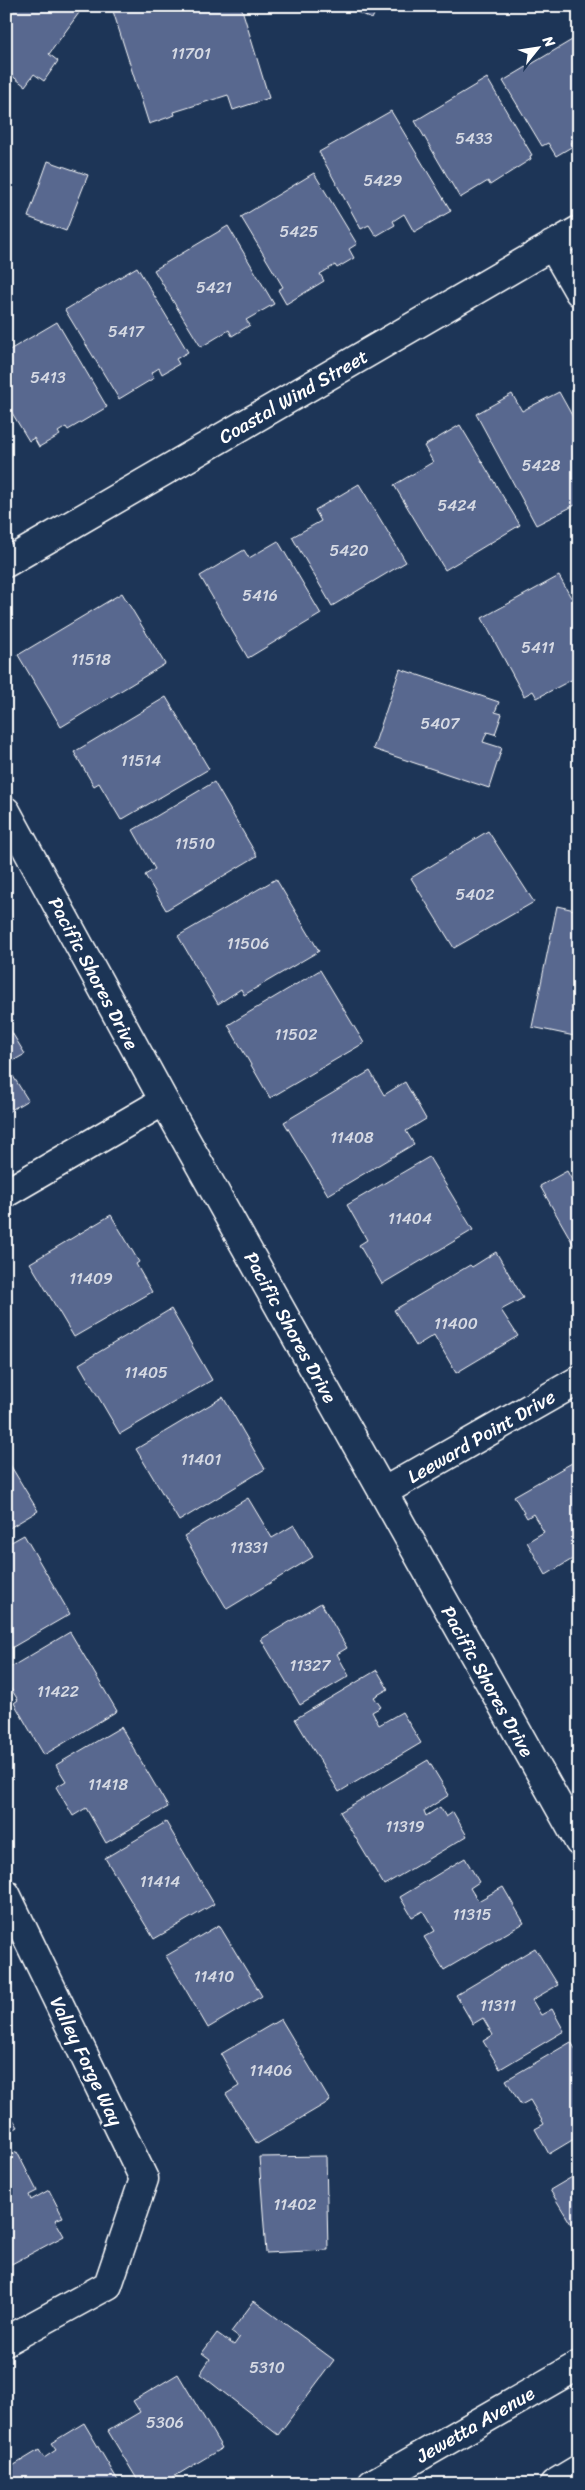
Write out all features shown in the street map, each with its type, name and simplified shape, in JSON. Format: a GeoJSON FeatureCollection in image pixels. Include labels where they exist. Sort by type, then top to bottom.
{"type":"FeatureCollection","features":[{"type":"Feature","properties":{"kind":"street","name":"Coastal Wind Street"},"geometry":{"type":"LineString","coordinates":[[6,562],[579,230]]}},
{"type":"Feature","properties":{"kind":"street"},"geometry":{"type":"LineString","coordinates":[[552,245],[579,292]]}},
{"type":"Feature","properties":{"kind":"street","name":"Pacific Shores Drive"},"geometry":{"type":"LineString","coordinates":[[6,811],[164,1101],[579,1842]]}},
{"type":"Feature","properties":{"kind":"street"},"geometry":{"type":"LineString","coordinates":[[6,1193],[164,1101]]}},
{"type":"Feature","properties":{"kind":"street","name":"Leeward Point Drive"},"geometry":{"type":"LineString","coordinates":[[383,1492],[579,1380]]}},
{"type":"Feature","properties":{"kind":"street","name":"Valley Forge Way"},"geometry":{"type":"LineString","coordinates":[[6,1894],[144,2179],[108,2285],[6,2340]]}},
{"type":"Feature","properties":{"kind":"street","name":"Jewetta Avenue"},"geometry":{"type":"LineString","coordinates":[[372,2484],[579,2365]]}},
{"type":"Feature","properties":{"kind":"street"},"geometry":{"type":"LineString","coordinates":[[566,2476],[579,2451]]}},
{"type":"Feature","properties":{"kind":"building"},"geometry":{"type":"Polygon","coordinates":[[[6,6],[84,6],[49,54],[58,61],[44,81],[34,74],[25,86],[6,71],[6,54],[9,50],[6,49],[6,6]]]}},
{"type":"Feature","properties":{"kind":"building"},"geometry":{"type":"Polygon","coordinates":[[[117,6],[175,6],[176,10],[183,6],[241,6],[269,98],[233,110],[228,95],[174,112],[175,115],[149,124],[112,8],[117,6]]]}},
{"type":"Feature","properties":{"kind":"building"},"geometry":{"type":"Polygon","coordinates":[[[344,6],[378,6],[372,19],[344,6]]]}},
{"type":"Feature","properties":{"kind":"building"},"geometry":{"type":"Polygon","coordinates":[[[577,37],[579,40],[579,138],[571,143],[573,146],[556,156],[548,143],[542,146],[503,81],[577,37]]]}},
{"type":"Feature","properties":{"kind":"building"},"geometry":{"type":"Polygon","coordinates":[[[487,78],[532,155],[530,156],[531,159],[490,185],[488,181],[460,198],[415,121],[487,78]]]}},
{"type":"Feature","properties":{"kind":"building"},"geometry":{"type":"Polygon","coordinates":[[[391,111],[451,211],[414,232],[404,214],[393,221],[395,225],[376,236],[369,225],[361,229],[319,152],[391,111]]]}},
{"type":"Feature","properties":{"kind":"building"},"geometry":{"type":"Polygon","coordinates":[[[48,161],[88,175],[66,231],[28,217],[48,161]]]}},
{"type":"Feature","properties":{"kind":"building"},"geometry":{"type":"Polygon","coordinates":[[[314,173],[357,244],[349,249],[354,258],[337,268],[335,265],[320,274],[324,281],[286,304],[278,290],[283,287],[241,217],[314,173]]]}},
{"type":"Feature","properties":{"kind":"building"},"geometry":{"type":"Polygon","coordinates":[[[228,226],[274,304],[246,320],[250,325],[232,336],[229,330],[201,347],[154,270],[228,226]]]}},
{"type":"Feature","properties":{"kind":"building"},"geometry":{"type":"Polygon","coordinates":[[[137,267],[188,352],[176,359],[179,364],[162,374],[159,368],[151,373],[154,378],[119,399],[65,310],[137,267]]]}},
{"type":"Feature","properties":{"kind":"building"},"geometry":{"type":"Polygon","coordinates":[[[57,322],[107,407],[68,430],[66,427],[58,432],[60,435],[39,447],[34,438],[29,441],[6,403],[6,352],[57,322]]]}},
{"type":"Feature","properties":{"kind":"building"},"geometry":{"type":"Polygon","coordinates":[[[559,392],[579,428],[579,503],[536,525],[476,414],[512,394],[522,411],[559,392]]]}},
{"type":"Feature","properties":{"kind":"building"},"geometry":{"type":"Polygon","coordinates":[[[460,425],[520,525],[445,570],[394,485],[433,462],[424,446],[460,425]]]}},
{"type":"Feature","properties":{"kind":"building"},"geometry":{"type":"Polygon","coordinates":[[[359,484],[406,562],[332,606],[292,537],[321,521],[315,510],[359,484]]]}},
{"type":"Feature","properties":{"kind":"building"},"geometry":{"type":"Polygon","coordinates":[[[278,541],[321,614],[248,658],[200,576],[244,550],[249,558],[278,541]]]}},
{"type":"Feature","properties":{"kind":"building"},"geometry":{"type":"Polygon","coordinates":[[[559,576],[579,612],[579,676],[537,698],[533,691],[524,696],[482,618],[559,576]]]}},
{"type":"Feature","properties":{"kind":"building"},"geometry":{"type":"Polygon","coordinates":[[[122,593],[165,664],[61,727],[18,655],[122,593]]]}},
{"type":"Feature","properties":{"kind":"building"},"geometry":{"type":"Polygon","coordinates":[[[400,669],[499,702],[495,712],[502,714],[495,734],[497,735],[487,732],[483,742],[502,748],[489,788],[373,749],[400,669]]]}},
{"type":"Feature","properties":{"kind":"building"},"geometry":{"type":"Polygon","coordinates":[[[166,697],[209,769],[121,820],[99,783],[94,786],[74,752],[166,697]]]}},
{"type":"Feature","properties":{"kind":"building"},"geometry":{"type":"Polygon","coordinates":[[[214,782],[257,856],[166,910],[145,875],[155,869],[133,830],[214,782]]]}},
{"type":"Feature","properties":{"kind":"building"},"geometry":{"type":"Polygon","coordinates":[[[488,831],[534,902],[454,948],[411,878],[488,831]]]}},
{"type":"Feature","properties":{"kind":"building"},"geometry":{"type":"Polygon","coordinates":[[[276,879],[319,951],[244,995],[241,989],[218,1004],[178,936],[276,879]]]}},
{"type":"Feature","properties":{"kind":"building"},"geometry":{"type":"Polygon","coordinates":[[[557,906],[579,911],[579,1037],[532,1027],[557,906]]]}},
{"type":"Feature","properties":{"kind":"building"},"geometry":{"type":"Polygon","coordinates":[[[320,970],[364,1043],[270,1098],[228,1025],[320,970]]]}},
{"type":"Feature","properties":{"kind":"building"},"geometry":{"type":"Polygon","coordinates":[[[6,1023],[25,1054],[6,1065],[6,1023]]]}},
{"type":"Feature","properties":{"kind":"building"},"geometry":{"type":"Polygon","coordinates":[[[6,1065],[28,1100],[6,1113],[6,1065]]]}},
{"type":"Feature","properties":{"kind":"building"},"geometry":{"type":"Polygon","coordinates":[[[370,1071],[384,1095],[405,1082],[426,1119],[406,1131],[414,1144],[328,1195],[284,1122],[370,1071]]]}},
{"type":"Feature","properties":{"kind":"building"},"geometry":{"type":"Polygon","coordinates":[[[429,1157],[473,1230],[382,1284],[359,1245],[367,1240],[347,1205],[429,1157]]]}},
{"type":"Feature","properties":{"kind":"building"},"geometry":{"type":"Polygon","coordinates":[[[567,1171],[573,1182],[579,1178],[579,1254],[540,1186],[567,1171]]]}},
{"type":"Feature","properties":{"kind":"building"},"geometry":{"type":"Polygon","coordinates":[[[111,1215],[139,1262],[136,1264],[152,1292],[74,1337],[30,1263],[111,1215]]]}},
{"type":"Feature","properties":{"kind":"building"},"geometry":{"type":"Polygon","coordinates":[[[496,1252],[523,1298],[501,1310],[518,1336],[456,1373],[434,1335],[416,1346],[394,1310],[470,1265],[472,1267],[496,1252]]]}},
{"type":"Feature","properties":{"kind":"building"},"geometry":{"type":"Polygon","coordinates":[[[171,1309],[212,1380],[120,1434],[79,1364],[171,1309]]]}},
{"type":"Feature","properties":{"kind":"building"},"geometry":{"type":"Polygon","coordinates":[[[223,1397],[265,1469],[179,1521],[136,1449],[223,1397]]]}},
{"type":"Feature","properties":{"kind":"building"},"geometry":{"type":"Polygon","coordinates":[[[6,1458],[38,1511],[6,1530],[6,1458]]]}},
{"type":"Feature","properties":{"kind":"building"},"geometry":{"type":"Polygon","coordinates":[[[579,1459],[579,1555],[546,1575],[527,1542],[544,1532],[533,1514],[527,1518],[514,1496],[579,1459]]]}},
{"type":"Feature","properties":{"kind":"building"},"geometry":{"type":"Polygon","coordinates":[[[248,1498],[272,1538],[294,1525],[313,1557],[227,1609],[184,1536],[248,1498]]]}},
{"type":"Feature","properties":{"kind":"building"},"geometry":{"type":"Polygon","coordinates":[[[24,1535],[70,1614],[6,1651],[6,1545],[24,1535]]]}},
{"type":"Feature","properties":{"kind":"building"},"geometry":{"type":"Polygon","coordinates":[[[321,1603],[347,1648],[337,1654],[349,1676],[300,1705],[261,1639],[321,1603]]]}},
{"type":"Feature","properties":{"kind":"building"},"geometry":{"type":"Polygon","coordinates":[[[70,1632],[117,1711],[44,1755],[14,1703],[18,1700],[6,1681],[6,1670],[70,1632]]]}},
{"type":"Feature","properties":{"kind":"building"},"geometry":{"type":"Polygon","coordinates":[[[377,1670],[388,1689],[374,1697],[381,1707],[372,1712],[379,1725],[402,1712],[421,1743],[339,1792],[295,1719],[377,1670]]]}},
{"type":"Feature","properties":{"kind":"building"},"geometry":{"type":"Polygon","coordinates":[[[121,1727],[168,1807],[106,1843],[86,1808],[73,1816],[56,1787],[66,1781],[56,1765],[121,1727]]]}},
{"type":"Feature","properties":{"kind":"building"},"geometry":{"type":"Polygon","coordinates":[[[428,1760],[449,1795],[424,1811],[426,1816],[440,1807],[446,1817],[453,1812],[467,1836],[384,1885],[340,1812],[428,1760]]]}},
{"type":"Feature","properties":{"kind":"building"},"geometry":{"type":"Polygon","coordinates":[[[166,1822],[214,1904],[154,1939],[105,1858],[166,1822]]]}},
{"type":"Feature","properties":{"kind":"building"},"geometry":{"type":"Polygon","coordinates":[[[465,1858],[479,1882],[470,1888],[478,1901],[503,1887],[524,1923],[444,1970],[424,1937],[435,1931],[423,1911],[412,1917],[400,1897],[465,1858]]]}},
{"type":"Feature","properties":{"kind":"building"},"geometry":{"type":"Polygon","coordinates":[[[219,1925],[262,1996],[208,2028],[166,1956],[219,1925]]]}},
{"type":"Feature","properties":{"kind":"building"},"geometry":{"type":"Polygon","coordinates":[[[535,1948],[558,1985],[532,2000],[541,2015],[552,2009],[564,2031],[500,2069],[483,2041],[493,2035],[483,2018],[473,2024],[456,1995],[535,1948]]]}},
{"type":"Feature","properties":{"kind":"building"},"geometry":{"type":"Polygon","coordinates":[[[281,2019],[330,2101],[257,2144],[226,2094],[239,2086],[221,2054],[281,2019]]]}},
{"type":"Feature","properties":{"kind":"building"},"geometry":{"type":"Polygon","coordinates":[[[571,2042],[579,2055],[579,2072],[574,2075],[579,2084],[579,2136],[549,2154],[535,2129],[544,2124],[530,2100],[521,2105],[506,2080],[571,2042]]]}},
{"type":"Feature","properties":{"kind":"building"},"geometry":{"type":"Polygon","coordinates":[[[6,2108],[18,2127],[6,2134],[6,2108]]]}},
{"type":"Feature","properties":{"kind":"building"},"geometry":{"type":"Polygon","coordinates":[[[17,2152],[37,2191],[29,2195],[31,2200],[49,2190],[63,2217],[55,2220],[64,2236],[6,2267],[6,2158],[17,2152]]]}},
{"type":"Feature","properties":{"kind":"building"},"geometry":{"type":"Polygon","coordinates":[[[326,2156],[328,2250],[266,2253],[259,2157],[326,2156]]]}},
{"type":"Feature","properties":{"kind":"building"},"geometry":{"type":"Polygon","coordinates":[[[579,2173],[579,2237],[550,2190],[579,2173]]]}},
{"type":"Feature","properties":{"kind":"building"},"geometry":{"type":"Polygon","coordinates":[[[254,2301],[334,2360],[278,2435],[200,2374],[210,2359],[202,2353],[217,2333],[234,2345],[239,2338],[231,2332],[254,2301]]]}},
{"type":"Feature","properties":{"kind":"building"},"geometry":{"type":"Polygon","coordinates":[[[178,2374],[222,2448],[162,2484],[140,2484],[108,2431],[140,2412],[133,2401],[178,2374]]]}},
{"type":"Feature","properties":{"kind":"building"},"geometry":{"type":"Polygon","coordinates":[[[84,2423],[120,2484],[8,2484],[6,2470],[39,2450],[44,2458],[56,2450],[51,2443],[84,2423]]]}}]}
